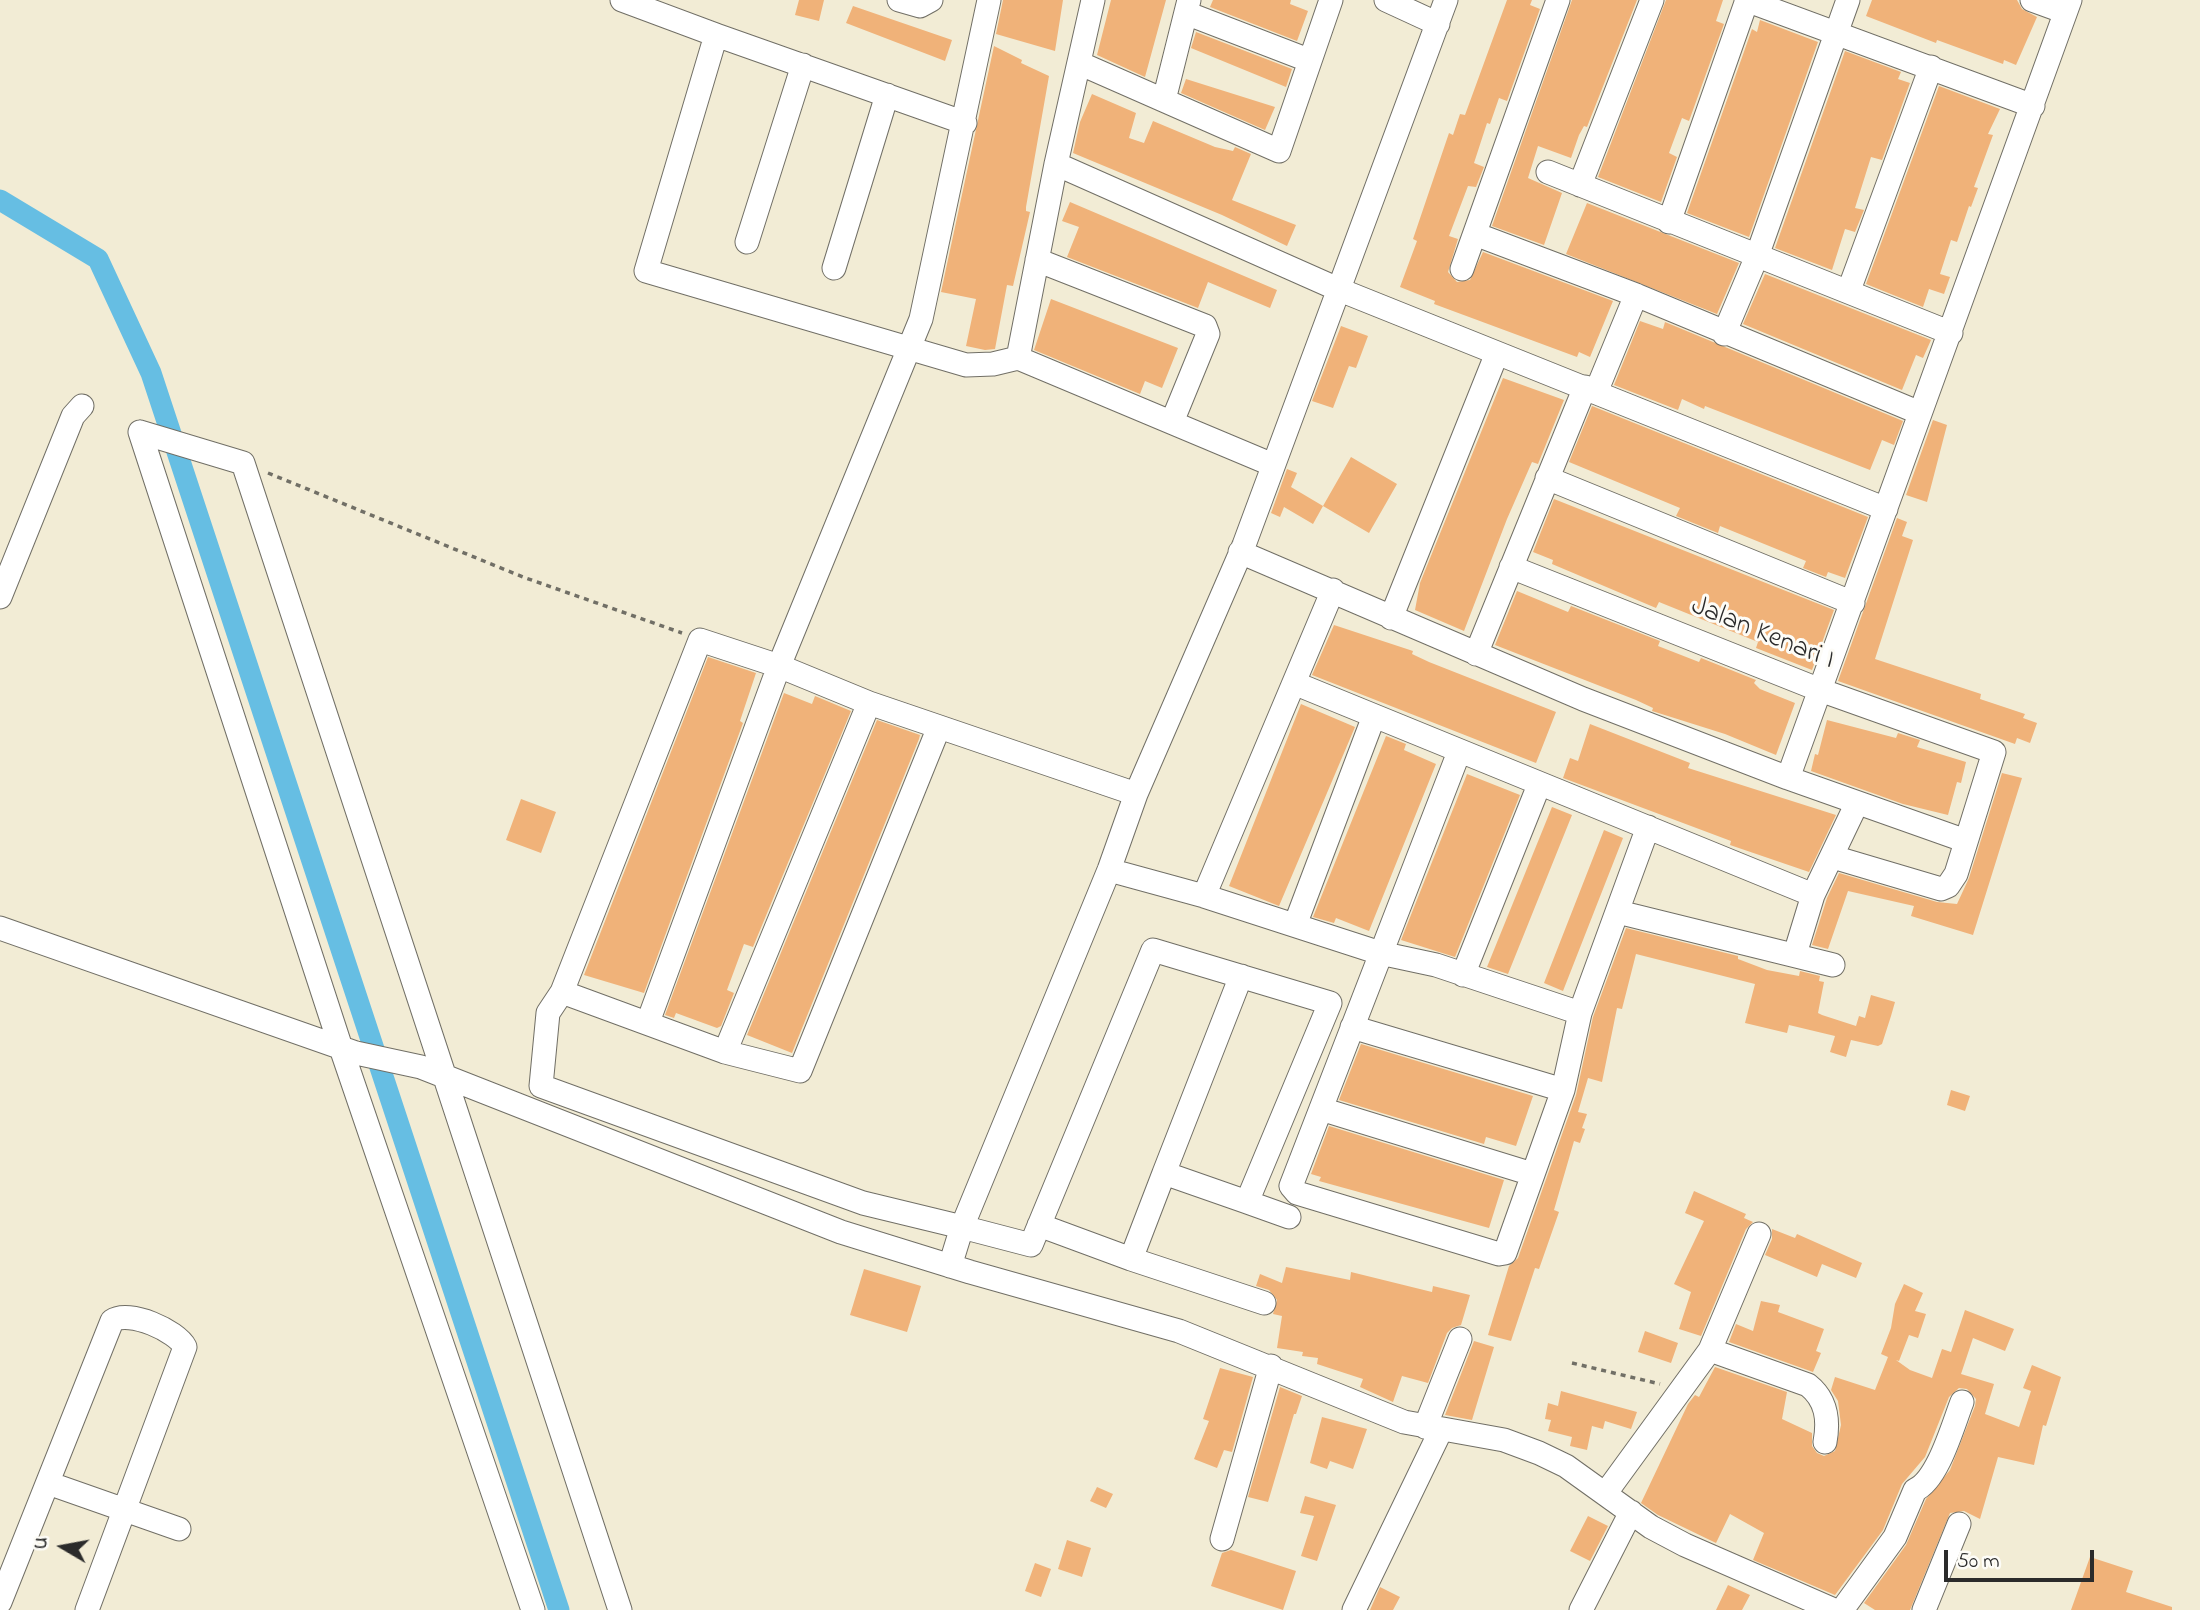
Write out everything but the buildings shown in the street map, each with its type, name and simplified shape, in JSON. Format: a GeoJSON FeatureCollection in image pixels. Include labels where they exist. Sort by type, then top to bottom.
{"type":"FeatureCollection","features":[{"type":"Feature","properties":{"kind":"street"},"geometry":{"type":"LineString","coordinates":[[622,0],[965,123]]}},
{"type":"Feature","properties":{"kind":"street"},"geometry":{"type":"LineString","coordinates":[[900,0],[920,6],[931,0]]}},
{"type":"Feature","properties":{"kind":"street"},"geometry":{"type":"LineString","coordinates":[[648,1022],[779,666],[921,319],[936,262],[989,0]]}},
{"type":"Feature","properties":{"kind":"street"},"geometry":{"type":"LineString","coordinates":[[1018,358],[1056,164],[1093,0]]}},
{"type":"Feature","properties":{"kind":"street"},"geometry":{"type":"LineString","coordinates":[[1079,63],[1279,151],[1331,0]]}},
{"type":"Feature","properties":{"kind":"street"},"geometry":{"type":"LineString","coordinates":[[1386,0],[1438,24]]}},
{"type":"Feature","properties":{"kind":"street"},"geometry":{"type":"LineString","coordinates":[[950,1266],[962,1227],[1109,870],[1136,794],[1240,552],[1446,0]]}},
{"type":"Feature","properties":{"kind":"street"},"geometry":{"type":"LineString","coordinates":[[1462,269],[1558,0]]}},
{"type":"Feature","properties":{"kind":"street"},"geometry":{"type":"LineString","coordinates":[[1580,185],[1652,0]]}},
{"type":"Feature","properties":{"kind":"street"},"geometry":{"type":"LineString","coordinates":[[1669,222],[1747,0],[2033,106]]}},
{"type":"Feature","properties":{"kind":"street"},"geometry":{"type":"LineString","coordinates":[[1724,334],[1757,256],[1848,0]]}},
{"type":"Feature","properties":{"kind":"street"},"geometry":{"type":"LineString","coordinates":[[1788,778],[2067,6],[2032,0]]}},
{"type":"Feature","properties":{"kind":"street"},"geometry":{"type":"LineString","coordinates":[[1164,100],[1187,6],[1308,61]]}},
{"type":"Feature","properties":{"kind":"street"},"geometry":{"type":"LineString","coordinates":[[716,35],[646,271],[966,365],[993,364],[1018,358],[1273,465]]}},
{"type":"Feature","properties":{"kind":"street"},"geometry":{"type":"LineString","coordinates":[[747,242],[803,65]]}},
{"type":"Feature","properties":{"kind":"street"},"geometry":{"type":"LineString","coordinates":[[1849,290],[1931,67]]}},
{"type":"Feature","properties":{"kind":"street"},"geometry":{"type":"LineString","coordinates":[[834,268],[887,94]]}},
{"type":"Feature","properties":{"kind":"street"},"geometry":{"type":"LineString","coordinates":[[1056,164],[1340,290],[1886,509]]}},
{"type":"Feature","properties":{"kind":"street"},"geometry":{"type":"LineString","coordinates":[[1548,172],[1951,333]]}},
{"type":"Feature","properties":{"kind":"street"},"geometry":{"type":"LineString","coordinates":[[1475,234],[1636,295],[1724,334],[1920,413]]}},
{"type":"Feature","properties":{"kind":"street"},"geometry":{"type":"LineString","coordinates":[[1037,260],[1205,326],[1208,334],[1172,422]]}},
{"type":"Feature","properties":{"kind":"street"},"geometry":{"type":"LineString","coordinates":[[1476,654],[1547,478],[1636,295]]}},
{"type":"Feature","properties":{"kind":"street"},"geometry":{"type":"LineString","coordinates":[[1391,618],[1497,353]]}},
{"type":"Feature","properties":{"kind":"street"},"geometry":{"type":"LineString","coordinates":[[2,588],[73,416],[82,406]]}},
{"type":"Feature","properties":{"kind":"street"},"geometry":{"type":"LineString","coordinates":[[533,1610],[349,1051],[140,432],[243,463],[620,1610]]}},
{"type":"Feature","properties":{"kind":"street"},"geometry":{"type":"LineString","coordinates":[[1547,478],[1853,604]]}},
{"type":"Feature","properties":{"kind":"street"},"geometry":{"type":"LineString","coordinates":[[1240,552],[1334,590],[1391,618],[1476,654],[1788,778],[1966,841],[1956,874],[1948,886],[1941,889],[1833,857]]}},
{"type":"Feature","properties":{"kind":"street","name":"Jalan Kenari I"},"geometry":{"type":"LineString","coordinates":[[1511,567],[1820,690],[1994,752],[1966,841]]}},
{"type":"Feature","properties":{"kind":"street"},"geometry":{"type":"LineString","coordinates":[[1204,896],[1334,590]]}},
{"type":"Feature","properties":{"kind":"street"},"geometry":{"type":"LineString","coordinates":[[541,1086],[548,1013],[562,992],[700,640],[779,666],[869,703],[1136,794]]}},
{"type":"Feature","properties":{"kind":"street"},"geometry":{"type":"LineString","coordinates":[[1294,683],[1813,895]]}},
{"type":"Feature","properties":{"kind":"street"},"geometry":{"type":"LineString","coordinates":[[725,1052],[869,703]]}},
{"type":"Feature","properties":{"kind":"street"},"geometry":{"type":"LineString","coordinates":[[1295,925],[1374,716]]}},
{"type":"Feature","properties":{"kind":"street"},"geometry":{"type":"LineString","coordinates":[[562,992],[725,1052],[800,1071],[939,727]]}},
{"type":"Feature","properties":{"kind":"street"},"geometry":{"type":"LineString","coordinates":[[1459,752],[1291,1186],[1297,1194],[1502,1255],[1563,1090],[1580,1013],[1648,827]]}},
{"type":"Feature","properties":{"kind":"street"},"geometry":{"type":"LineString","coordinates":[[1463,975],[1539,785]]}},
{"type":"Feature","properties":{"kind":"street"},"geometry":{"type":"LineString","coordinates":[[1795,954],[1813,895],[1857,803]]}},
{"type":"Feature","properties":{"kind":"street"},"geometry":{"type":"LineString","coordinates":[[1109,870],[1204,896],[1380,953],[1463,975],[1580,1013]]}},
{"type":"Feature","properties":{"kind":"street"},"geometry":{"type":"LineString","coordinates":[[1618,912],[1833,965]]}},
{"type":"Feature","properties":{"kind":"street"},"geometry":{"type":"LineString","coordinates":[[0,928],[349,1051],[421,1067],[841,1232],[1180,1331],[1271,1366],[1365,1407],[1433,1429],[1504,1440],[1539,1452],[1566,1466],[1631,1512],[1685,1545],[1834,1610]]}},
{"type":"Feature","properties":{"kind":"street"},"geometry":{"type":"LineString","coordinates":[[477,1088],[541,1086],[863,1203],[1031,1245],[1153,950],[1330,1003],[1247,1202]]}},
{"type":"Feature","properties":{"kind":"street"},"geometry":{"type":"LineString","coordinates":[[1131,1259],[1241,976]]}},
{"type":"Feature","properties":{"kind":"street"},"geometry":{"type":"LineString","coordinates":[[1352,1027],[1563,1090]]}},
{"type":"Feature","properties":{"kind":"street"},"geometry":{"type":"LineString","coordinates":[[1321,1109],[1532,1174]]}},
{"type":"Feature","properties":{"kind":"street"},"geometry":{"type":"LineString","coordinates":[[1164,1173],[1289,1217]]}},
{"type":"Feature","properties":{"kind":"street"},"geometry":{"type":"LineString","coordinates":[[1039,1225],[1264,1303]]}},
{"type":"Feature","properties":{"kind":"street"},"geometry":{"type":"LineString","coordinates":[[1605,1494],[1710,1350],[1759,1234]]}},
{"type":"Feature","properties":{"kind":"street"},"geometry":{"type":"LineString","coordinates":[[0,1602],[112,1321],[118,1316],[128,1316],[175,1333],[186,1347],[87,1610]]}},
{"type":"Feature","properties":{"kind":"street"},"geometry":{"type":"LineString","coordinates":[[1354,1610],[1433,1429],[1460,1339]]}},
{"type":"Feature","properties":{"kind":"street"},"geometry":{"type":"LineString","coordinates":[[1710,1350],[1808,1384],[1817,1392],[1827,1414],[1825,1442]]}},
{"type":"Feature","properties":{"kind":"street"},"geometry":{"type":"LineString","coordinates":[[1222,1539],[1271,1366]]}},
{"type":"Feature","properties":{"kind":"street"},"geometry":{"type":"LineString","coordinates":[[1842,1610],[1895,1537],[1914,1490],[1924,1486],[1939,1460],[1962,1402]]}},
{"type":"Feature","properties":{"kind":"street"},"geometry":{"type":"LineString","coordinates":[[48,1483],[179,1529]]}},
{"type":"Feature","properties":{"kind":"street"},"geometry":{"type":"LineString","coordinates":[[1581,1610],[1631,1512]]}},
{"type":"Feature","properties":{"kind":"street"},"geometry":{"type":"LineString","coordinates":[[1924,1610],[1959,1524]]}},
{"type":"Feature","properties":{"kind":"path"},"geometry":{"type":"LineString","coordinates":[[243,463],[523,577],[700,640]]}},
{"type":"Feature","properties":{"kind":"path"},"geometry":{"type":"LineString","coordinates":[[1572,1363],[1679,1389]]}},
{"type":"Feature","properties":{"kind":"waterway"},"geometry":{"type":"LineString","coordinates":[[0,200],[98,259],[151,373],[559,1610]]}}]}
